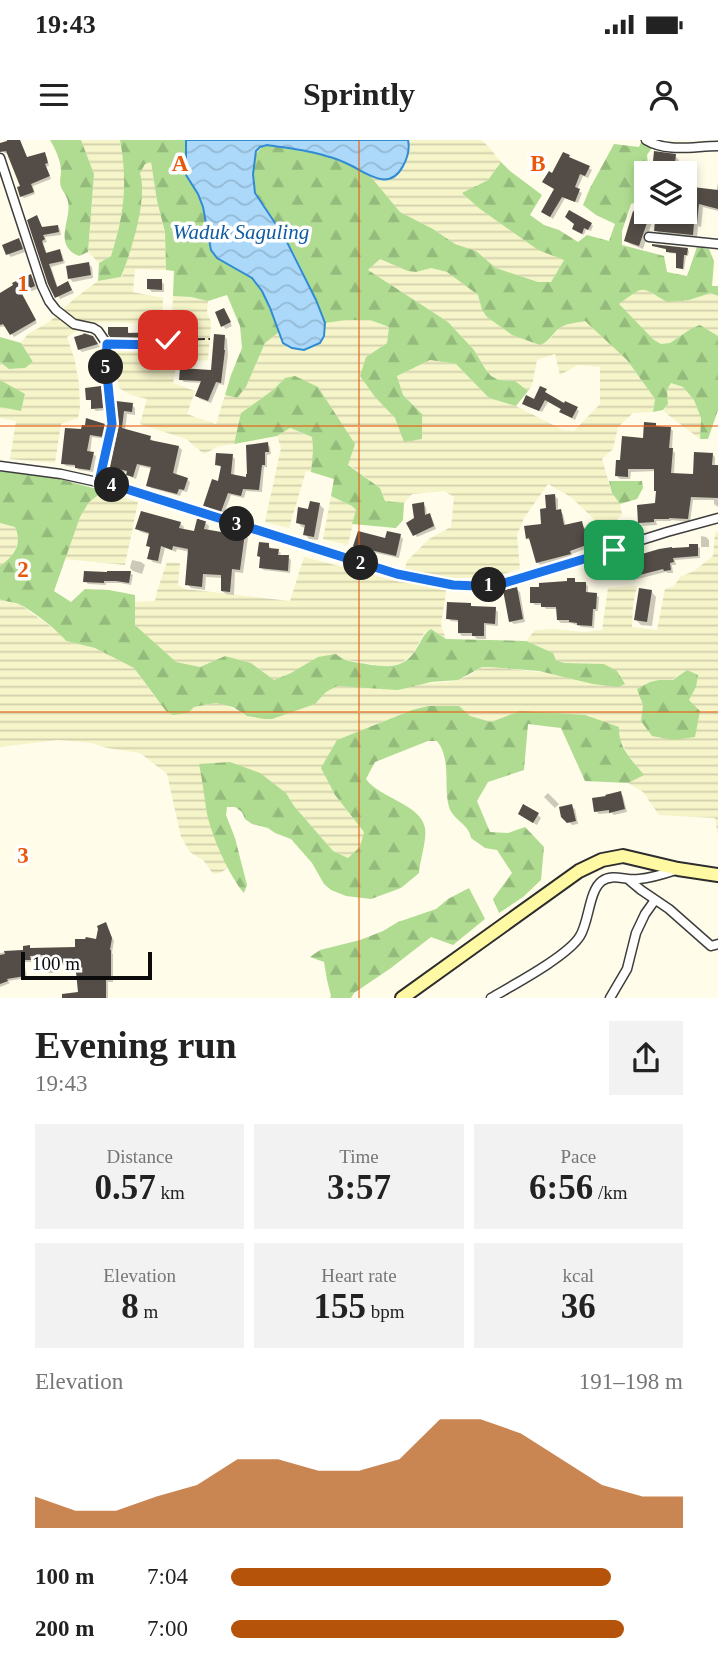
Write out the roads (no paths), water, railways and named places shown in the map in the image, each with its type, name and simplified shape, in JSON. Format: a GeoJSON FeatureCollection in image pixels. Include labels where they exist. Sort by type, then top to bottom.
{"type":"FeatureCollection","features":[{"type":"Feature","properties":{"kind":"main road"},"geometry":{"type":"LineString","coordinates":[[402,998],[592,863],[623,856],[718,876]]}},
{"type":"Feature","properties":{"kind":"street"},"geometry":{"type":"LineString","coordinates":[[646,140],[678,148],[718,146]]}},
{"type":"Feature","properties":{"kind":"street"},"geometry":{"type":"LineString","coordinates":[[0,158],[49,301],[74,324],[98,331],[107,344],[106,365],[112,424],[99,482]]}},
{"type":"Feature","properties":{"kind":"street"},"geometry":{"type":"LineString","coordinates":[[649,237],[718,244]]}},
{"type":"Feature","properties":{"kind":"street"},"geometry":{"type":"LineString","coordinates":[[0,466],[61,474],[120,487],[397,574],[453,585],[501,584],[718,518]]}},
{"type":"Feature","properties":{"kind":"street"},"geometry":{"type":"LineString","coordinates":[[491,998],[561,955],[574,943],[581,935],[596,887],[602,880],[655,877],[678,869]]}},
{"type":"Feature","properties":{"kind":"street"},"geometry":{"type":"LineString","coordinates":[[629,880],[669,909],[711,946],[718,944]]}},
{"type":"Feature","properties":{"kind":"street"},"geometry":{"type":"LineString","coordinates":[[610,998],[626,969],[636,933],[655,900]]}},
{"type":"Feature","properties":{"kind":"water","name":"Waduk Saguling"},"geometry":{"type":"Polygon","coordinates":[[[186,140],[408,140],[408,153],[403,166],[398,174],[386,179],[372,177],[339,160],[312,152],[267,145],[256,151],[253,174],[255,193],[285,238],[316,300],[325,323],[324,336],[320,343],[304,350],[283,343],[262,291],[252,278],[217,258],[211,250],[203,207],[186,175],[186,140]]]}}]}
